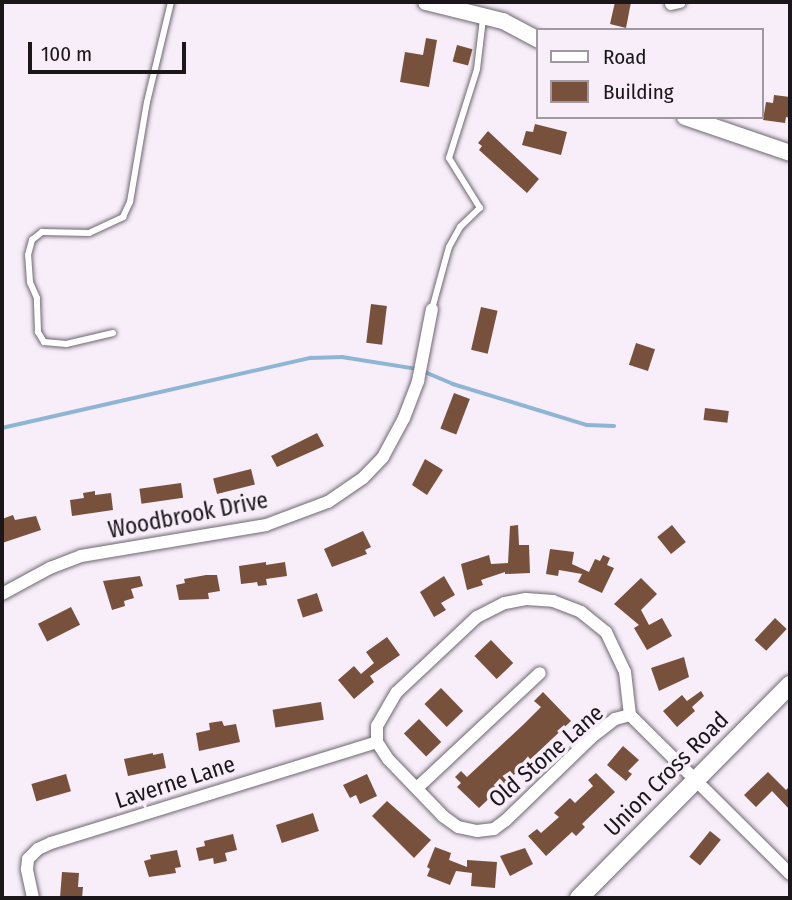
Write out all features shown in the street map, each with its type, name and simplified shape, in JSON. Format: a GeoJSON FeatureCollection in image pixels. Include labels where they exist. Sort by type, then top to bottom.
{"type":"FeatureCollection","features":[{"type":"Feature","properties":{"kind":"main road","name":"Union Cross Road"},"geometry":{"type":"LineString","coordinates":[[579,898],[790,685]]}},
{"type":"Feature","properties":{"kind":"street"},"geometry":{"type":"LineString","coordinates":[[426,2],[503,21],[536,39]]}},
{"type":"Feature","properties":{"kind":"street"},"geometry":{"type":"LineString","coordinates":[[691,119],[790,153]]}},
{"type":"Feature","properties":{"kind":"street","name":"Woodbrook Drive"},"geometry":{"type":"LineString","coordinates":[[2,594],[50,568],[81,556],[266,525],[328,502],[363,478],[383,457],[404,418],[418,382],[432,309]]}},
{"type":"Feature","properties":{"kind":"street","name":"Old Stone Lane"},"geometry":{"type":"LineString","coordinates":[[630,715],[615,719],[592,737],[543,786],[494,829],[477,831],[458,827],[388,759],[377,742],[377,726],[382,713],[397,692],[477,617],[505,603],[526,599],[553,601],[581,612],[606,632],[618,652],[625,672],[630,715],[790,874]]}},
{"type":"Feature","properties":{"kind":"street"},"geometry":{"type":"LineString","coordinates":[[417,788],[540,673]]}},
{"type":"Feature","properties":{"kind":"street","name":"Laverne Lane"},"geometry":{"type":"LineString","coordinates":[[33,898],[27,869],[28,859],[38,849],[51,843],[377,742]]}},
{"type":"Feature","properties":{"kind":"lane"},"geometry":{"type":"LineString","coordinates":[[113,333],[66,344],[44,342],[38,332],[37,298],[30,282],[29,255],[32,240],[42,232],[89,233],[123,217],[130,202],[144,115],[171,2]]}},
{"type":"Feature","properties":{"kind":"lane"},"geometry":{"type":"LineString","coordinates":[[432,309],[449,247],[460,227],[480,208],[449,158],[477,69],[484,16]]}},
{"type":"Feature","properties":{"kind":"building"},"geometry":{"type":"Polygon","coordinates":[[[615,2],[631,2],[626,28],[610,24],[615,2]]]}},
{"type":"Feature","properties":{"kind":"building"},"geometry":{"type":"Polygon","coordinates":[[[426,38],[437,40],[429,87],[400,82],[405,52],[423,55],[426,38]]]}},
{"type":"Feature","properties":{"kind":"building"},"geometry":{"type":"Polygon","coordinates":[[[457,45],[472,49],[468,66],[453,61],[457,45]]]}},
{"type":"Feature","properties":{"kind":"building"},"geometry":{"type":"Polygon","coordinates":[[[774,95],[790,97],[790,118],[786,117],[785,123],[763,120],[766,102],[773,103],[774,95]]]}},
{"type":"Feature","properties":{"kind":"building"},"geometry":{"type":"Polygon","coordinates":[[[535,124],[567,132],[561,155],[522,145],[526,131],[533,132],[535,124]]]}},
{"type":"Feature","properties":{"kind":"building"},"geometry":{"type":"Polygon","coordinates":[[[488,131],[539,179],[527,193],[479,150],[482,146],[478,143],[488,131]]]}},
{"type":"Feature","properties":{"kind":"building"},"geometry":{"type":"Polygon","coordinates":[[[371,304],[387,306],[382,345],[366,343],[371,304]]]}},
{"type":"Feature","properties":{"kind":"building"},"geometry":{"type":"Polygon","coordinates":[[[481,307],[498,311],[488,354],[471,350],[481,307]]]}},
{"type":"Feature","properties":{"kind":"building"},"geometry":{"type":"Polygon","coordinates":[[[636,343],[655,349],[648,371],[629,365],[636,343]]]}},
{"type":"Feature","properties":{"kind":"building"},"geometry":{"type":"Polygon","coordinates":[[[454,393],[470,399],[456,435],[440,428],[454,393]]]}},
{"type":"Feature","properties":{"kind":"building"},"geometry":{"type":"Polygon","coordinates":[[[705,408],[729,411],[727,423],[704,420],[705,408]]]}},
{"type":"Feature","properties":{"kind":"building"},"geometry":{"type":"Polygon","coordinates":[[[317,433],[324,446],[277,467],[271,456],[317,433]]]}},
{"type":"Feature","properties":{"kind":"building"},"geometry":{"type":"Polygon","coordinates":[[[425,459],[443,470],[427,495],[412,485],[425,459]]]}},
{"type":"Feature","properties":{"kind":"building"},"geometry":{"type":"Polygon","coordinates":[[[251,469],[255,485],[217,494],[213,478],[251,469]]]}},
{"type":"Feature","properties":{"kind":"building"},"geometry":{"type":"Polygon","coordinates":[[[181,483],[183,498],[141,504],[139,489],[181,483]]]}},
{"type":"Feature","properties":{"kind":"building"},"geometry":{"type":"Polygon","coordinates":[[[95,491],[95,495],[111,493],[113,510],[72,516],[70,500],[84,498],[83,493],[95,491]]]}},
{"type":"Feature","properties":{"kind":"building"},"geometry":{"type":"Polygon","coordinates":[[[13,515],[15,520],[36,516],[41,530],[2,543],[2,519],[13,515]]]}},
{"type":"Feature","properties":{"kind":"building"},"geometry":{"type":"Polygon","coordinates":[[[518,525],[519,545],[529,545],[530,573],[505,572],[481,580],[483,585],[467,590],[461,564],[489,555],[491,564],[508,563],[510,526],[518,525]]]}},
{"type":"Feature","properties":{"kind":"building"},"geometry":{"type":"Polygon","coordinates":[[[672,525],[686,542],[671,554],[657,537],[672,525]]]}},
{"type":"Feature","properties":{"kind":"building"},"geometry":{"type":"Polygon","coordinates":[[[363,531],[371,547],[365,550],[367,554],[332,567],[324,549],[363,531]]]}},
{"type":"Feature","properties":{"kind":"building"},"geometry":{"type":"Polygon","coordinates":[[[550,549],[574,552],[572,564],[589,572],[595,559],[600,561],[603,555],[610,558],[607,565],[614,568],[602,593],[578,582],[582,574],[559,570],[558,576],[546,574],[550,549]]]}},
{"type":"Feature","properties":{"kind":"building"},"geometry":{"type":"Polygon","coordinates":[[[266,562],[266,565],[285,562],[287,576],[266,579],[267,585],[258,586],[257,582],[241,584],[239,566],[266,562]]]}},
{"type":"Feature","properties":{"kind":"building"},"geometry":{"type":"Polygon","coordinates":[[[217,575],[220,591],[208,593],[209,599],[179,600],[176,585],[185,583],[184,579],[217,575]]]}},
{"type":"Feature","properties":{"kind":"building"},"geometry":{"type":"Polygon","coordinates":[[[140,576],[143,586],[131,589],[134,598],[124,601],[125,606],[112,610],[103,581],[140,576]]]}},
{"type":"Feature","properties":{"kind":"building"},"geometry":{"type":"Polygon","coordinates":[[[444,576],[455,595],[441,603],[446,610],[434,617],[420,592],[444,576]]]}},
{"type":"Feature","properties":{"kind":"building"},"geometry":{"type":"Polygon","coordinates":[[[641,578],[657,594],[641,610],[649,625],[662,618],[672,636],[647,650],[634,628],[639,625],[614,604],[641,578]]]}},
{"type":"Feature","properties":{"kind":"building"},"geometry":{"type":"Polygon","coordinates":[[[317,593],[323,611],[303,618],[297,599],[317,593]]]}},
{"type":"Feature","properties":{"kind":"building"},"geometry":{"type":"Polygon","coordinates":[[[71,607],[80,625],[47,642],[38,624],[71,607]]]}},
{"type":"Feature","properties":{"kind":"building"},"geometry":{"type":"Polygon","coordinates":[[[775,618],[787,629],[766,651],[755,640],[775,618]]]}},
{"type":"Feature","properties":{"kind":"building"},"geometry":{"type":"Polygon","coordinates":[[[387,637],[400,655],[370,676],[374,682],[354,699],[338,680],[354,666],[361,674],[374,663],[366,652],[387,637]]]}},
{"type":"Feature","properties":{"kind":"building"},"geometry":{"type":"Polygon","coordinates":[[[491,640],[513,663],[497,679],[474,656],[491,640]]]}},
{"type":"Feature","properties":{"kind":"building"},"geometry":{"type":"Polygon","coordinates":[[[684,657],[689,677],[659,691],[651,668],[684,657]]]}},
{"type":"Feature","properties":{"kind":"building"},"geometry":{"type":"Polygon","coordinates":[[[441,688],[463,711],[447,727],[424,704],[441,688]]]}},
{"type":"Feature","properties":{"kind":"building"},"geometry":{"type":"Polygon","coordinates":[[[701,691],[704,696],[692,707],[695,711],[677,727],[663,711],[682,695],[687,701],[701,691]]]}},
{"type":"Feature","properties":{"kind":"building"},"geometry":{"type":"Polygon","coordinates":[[[543,692],[571,721],[479,808],[457,787],[461,783],[455,777],[461,771],[467,777],[524,724],[541,707],[534,701],[543,692]]]}},
{"type":"Feature","properties":{"kind":"building"},"geometry":{"type":"Polygon","coordinates":[[[321,702],[324,720],[275,727],[273,710],[321,702]]]}},
{"type":"Feature","properties":{"kind":"building"},"geometry":{"type":"Polygon","coordinates":[[[419,719],[441,742],[426,757],[404,734],[419,719]]]}},
{"type":"Feature","properties":{"kind":"building"},"geometry":{"type":"Polygon","coordinates":[[[222,721],[224,726],[236,724],[240,742],[199,751],[196,733],[210,730],[209,723],[222,721]]]}},
{"type":"Feature","properties":{"kind":"building"},"geometry":{"type":"Polygon","coordinates":[[[623,746],[639,760],[628,771],[632,774],[626,781],[607,765],[623,746]]]}},
{"type":"Feature","properties":{"kind":"building"},"geometry":{"type":"Polygon","coordinates":[[[163,753],[166,768],[128,776],[124,759],[163,753]]]}},
{"type":"Feature","properties":{"kind":"building"},"geometry":{"type":"Polygon","coordinates":[[[768,772],[786,790],[790,786],[790,810],[772,791],[756,807],[744,795],[768,772]]]}},
{"type":"Feature","properties":{"kind":"building"},"geometry":{"type":"Polygon","coordinates":[[[596,773],[615,792],[582,824],[585,827],[576,836],[572,832],[546,856],[528,836],[537,829],[541,833],[559,817],[554,813],[570,798],[575,803],[593,786],[588,780],[596,773]]]}},
{"type":"Feature","properties":{"kind":"building"},"geometry":{"type":"Polygon","coordinates":[[[66,774],[71,791],[36,801],[31,784],[66,774]]]}},
{"type":"Feature","properties":{"kind":"building"},"geometry":{"type":"Polygon","coordinates":[[[367,774],[377,796],[360,804],[356,795],[350,798],[343,785],[367,774]]]}},
{"type":"Feature","properties":{"kind":"building"},"geometry":{"type":"Polygon","coordinates":[[[387,801],[431,840],[414,858],[372,816],[387,801]]]}},
{"type":"Feature","properties":{"kind":"building"},"geometry":{"type":"Polygon","coordinates":[[[313,813],[319,831],[282,843],[276,825],[313,813]]]}},
{"type":"Feature","properties":{"kind":"building"},"geometry":{"type":"Polygon","coordinates":[[[710,831],[721,840],[700,865],[689,857],[710,831]]]}},
{"type":"Feature","properties":{"kind":"building"},"geometry":{"type":"Polygon","coordinates":[[[233,834],[237,850],[225,853],[227,861],[214,864],[213,858],[199,861],[196,848],[205,846],[204,841],[233,834]]]}},
{"type":"Feature","properties":{"kind":"building"},"geometry":{"type":"Polygon","coordinates":[[[435,847],[451,853],[449,860],[467,867],[467,860],[497,862],[495,888],[471,886],[472,873],[456,871],[450,885],[427,876],[430,869],[427,867],[435,847]]]}},
{"type":"Feature","properties":{"kind":"building"},"geometry":{"type":"Polygon","coordinates":[[[525,848],[533,864],[510,876],[500,856],[525,848]]]}},
{"type":"Feature","properties":{"kind":"building"},"geometry":{"type":"Polygon","coordinates":[[[177,850],[181,867],[175,868],[176,873],[149,877],[144,861],[151,859],[150,855],[177,850]]]}},
{"type":"Feature","properties":{"kind":"building"},"geometry":{"type":"Polygon","coordinates":[[[62,872],[79,873],[78,887],[83,887],[82,898],[60,898],[62,872]]]}},
{"type":"Feature","properties":{"kind":"waterway"},"geometry":{"type":"LineString","coordinates":[[2,428],[311,358],[342,357],[418,369],[453,384],[587,425],[614,426]]}}]}
